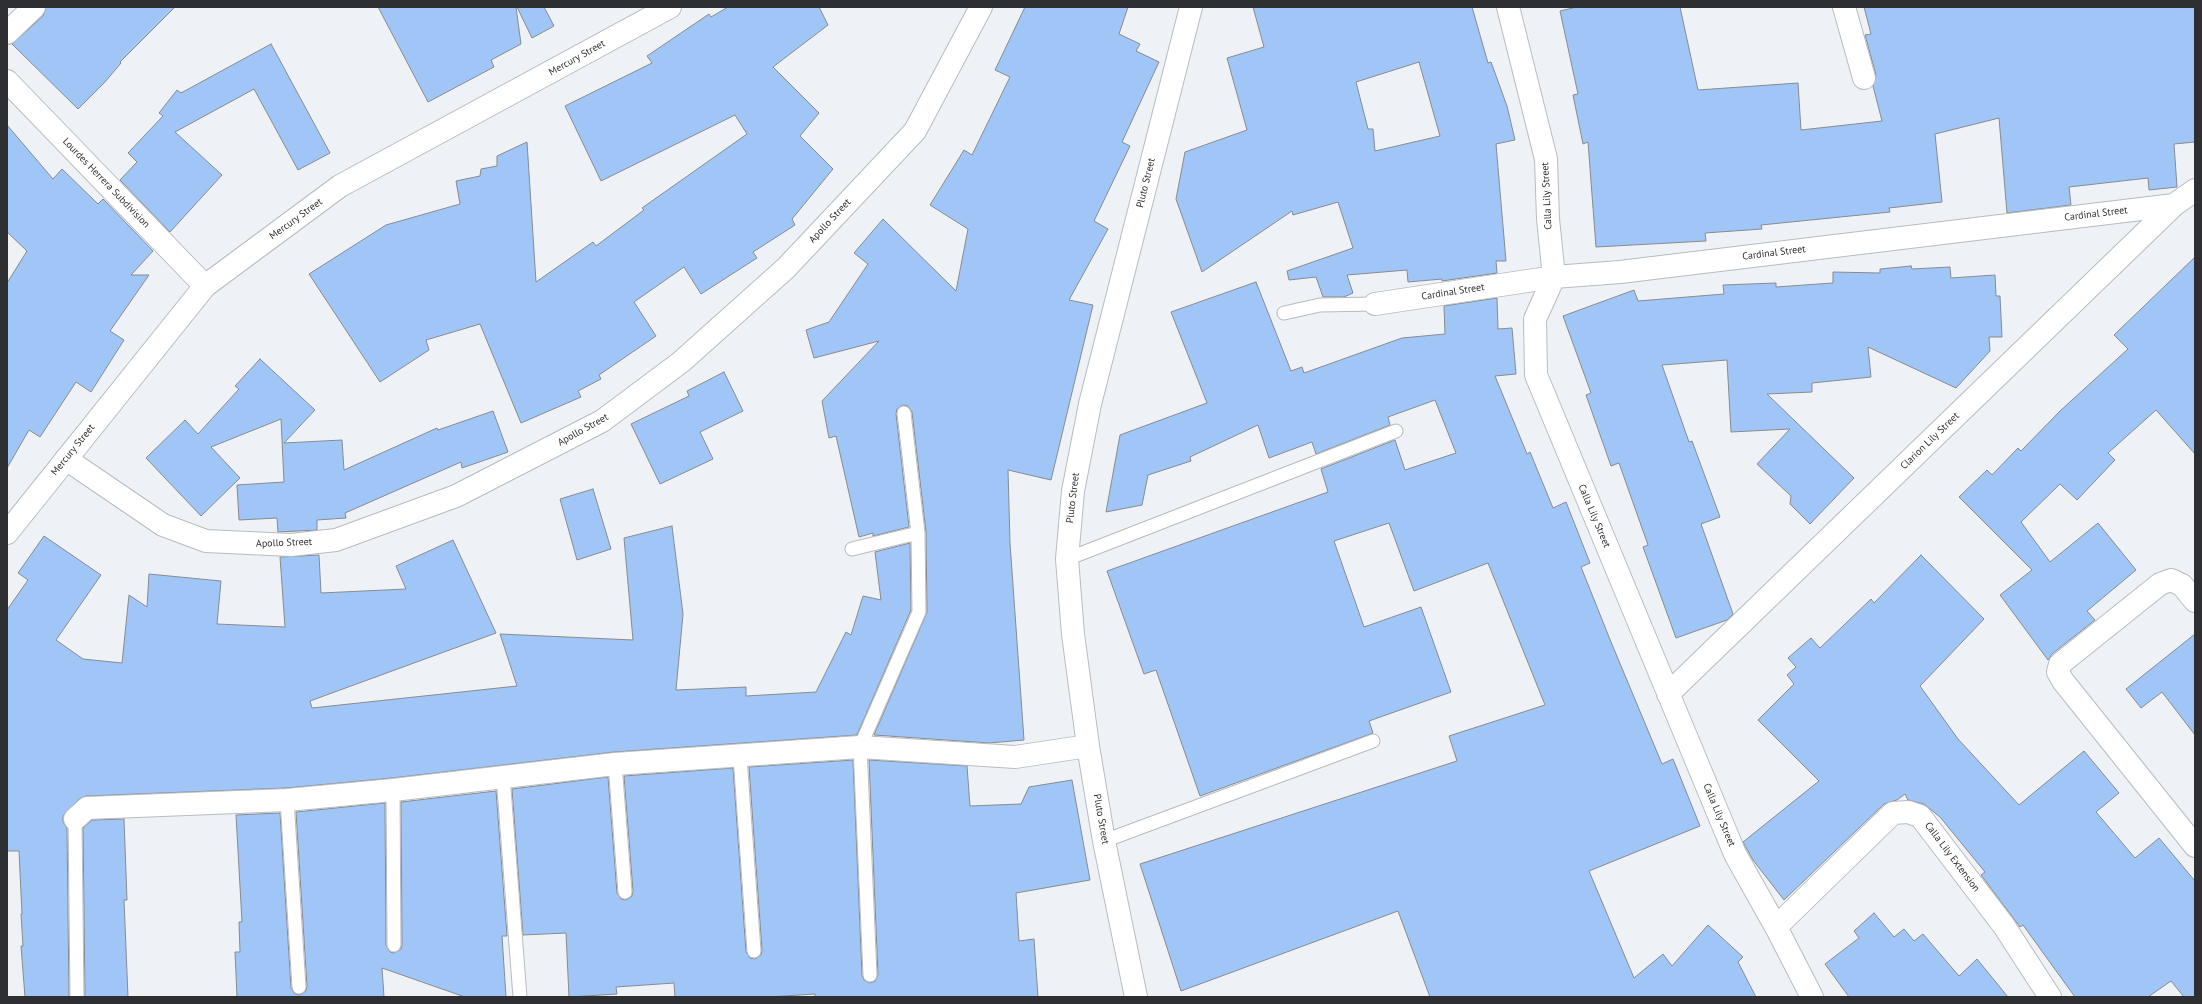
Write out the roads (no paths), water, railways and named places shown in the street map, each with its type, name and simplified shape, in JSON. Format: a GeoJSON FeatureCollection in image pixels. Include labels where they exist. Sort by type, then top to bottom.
{"type":"FeatureCollection","features":[{"type":"Feature","properties":{"kind":"street"},"geometry":{"type":"LineString","coordinates":[[7,33],[34,7]]}},
{"type":"Feature","properties":{"kind":"street","name":"Mercury Street"},"geometry":{"type":"LineString","coordinates":[[7,533],[205,286],[340,186],[670,7]]}},
{"type":"Feature","properties":{"kind":"street","name":"Apollo Street"},"geometry":{"type":"LineString","coordinates":[[66,459],[163,525],[206,541],[291,545],[336,540],[456,496],[602,421],[681,362],[786,268],[915,131],[981,7]]}},
{"type":"Feature","properties":{"kind":"street","name":"Pluto Street"},"geometry":{"type":"LineString","coordinates":[[1136,997],[1104,841],[1088,746],[1072,634],[1067,559],[1073,491],[1090,404],[1191,7]]}},
{"type":"Feature","properties":{"kind":"street","name":"Calla Lily Street"},"geometry":{"type":"LineString","coordinates":[[1508,7],[1546,159],[1548,219],[1554,277],[1535,319],[1536,374],[1735,854],[1776,927],[1812,997]]}},
{"type":"Feature","properties":{"kind":"street"},"geometry":{"type":"LineString","coordinates":[[1844,7],[1864,78]]}},
{"type":"Feature","properties":{"kind":"street","name":"Lourdes Herrera Subdivision"},"geometry":{"type":"LineString","coordinates":[[7,81],[205,286]]}},
{"type":"Feature","properties":{"kind":"street","name":"Clarion Lily Street"},"geometry":{"type":"LineString","coordinates":[[1668,694],[2174,205],[2195,190]]}},
{"type":"Feature","properties":{"kind":"street","name":"Cardinal Street"},"geometry":{"type":"LineString","coordinates":[[1375,304],[1554,277],[1620,272],[2174,205]]}},
{"type":"Feature","properties":{"kind":"street"},"geometry":{"type":"LineString","coordinates":[[2195,601],[2182,585],[2171,580],[2160,584],[2060,664],[2058,672],[2063,681],[2195,846]]}},
{"type":"Feature","properties":{"kind":"street"},"geometry":{"type":"LineString","coordinates":[[75,819],[87,808],[287,800],[393,790],[615,764],[740,757],[860,747],[1015,757],[1088,746]]}},
{"type":"Feature","properties":{"kind":"street","name":"Calla Lily Extension"},"geometry":{"type":"LineString","coordinates":[[1776,927],[1893,813],[1908,812],[1920,816],[1925,822],[2004,926],[2050,997]]}},
{"type":"Feature","properties":{"kind":"lane"},"geometry":{"type":"LineString","coordinates":[[1284,313],[1320,305],[1375,304]]}},
{"type":"Feature","properties":{"kind":"lane"},"geometry":{"type":"LineString","coordinates":[[870,975],[860,747],[919,612],[918,533],[904,414]]}},
{"type":"Feature","properties":{"kind":"lane"},"geometry":{"type":"LineString","coordinates":[[1067,559],[1396,431]]}},
{"type":"Feature","properties":{"kind":"lane"},"geometry":{"type":"LineString","coordinates":[[852,549],[918,533]]}},
{"type":"Feature","properties":{"kind":"lane"},"geometry":{"type":"LineString","coordinates":[[1104,841],[1373,740]]}},
{"type":"Feature","properties":{"kind":"lane"},"geometry":{"type":"LineString","coordinates":[[740,757],[754,951]]}},
{"type":"Feature","properties":{"kind":"lane"},"geometry":{"type":"LineString","coordinates":[[615,764],[625,892]]}},
{"type":"Feature","properties":{"kind":"lane"},"geometry":{"type":"LineString","coordinates":[[503,776],[520,997]]}},
{"type":"Feature","properties":{"kind":"lane"},"geometry":{"type":"LineString","coordinates":[[393,790],[394,945]]}},
{"type":"Feature","properties":{"kind":"lane"},"geometry":{"type":"LineString","coordinates":[[287,800],[299,988]]}},
{"type":"Feature","properties":{"kind":"lane"},"geometry":{"type":"LineString","coordinates":[[75,819],[77,997]]}}]}
